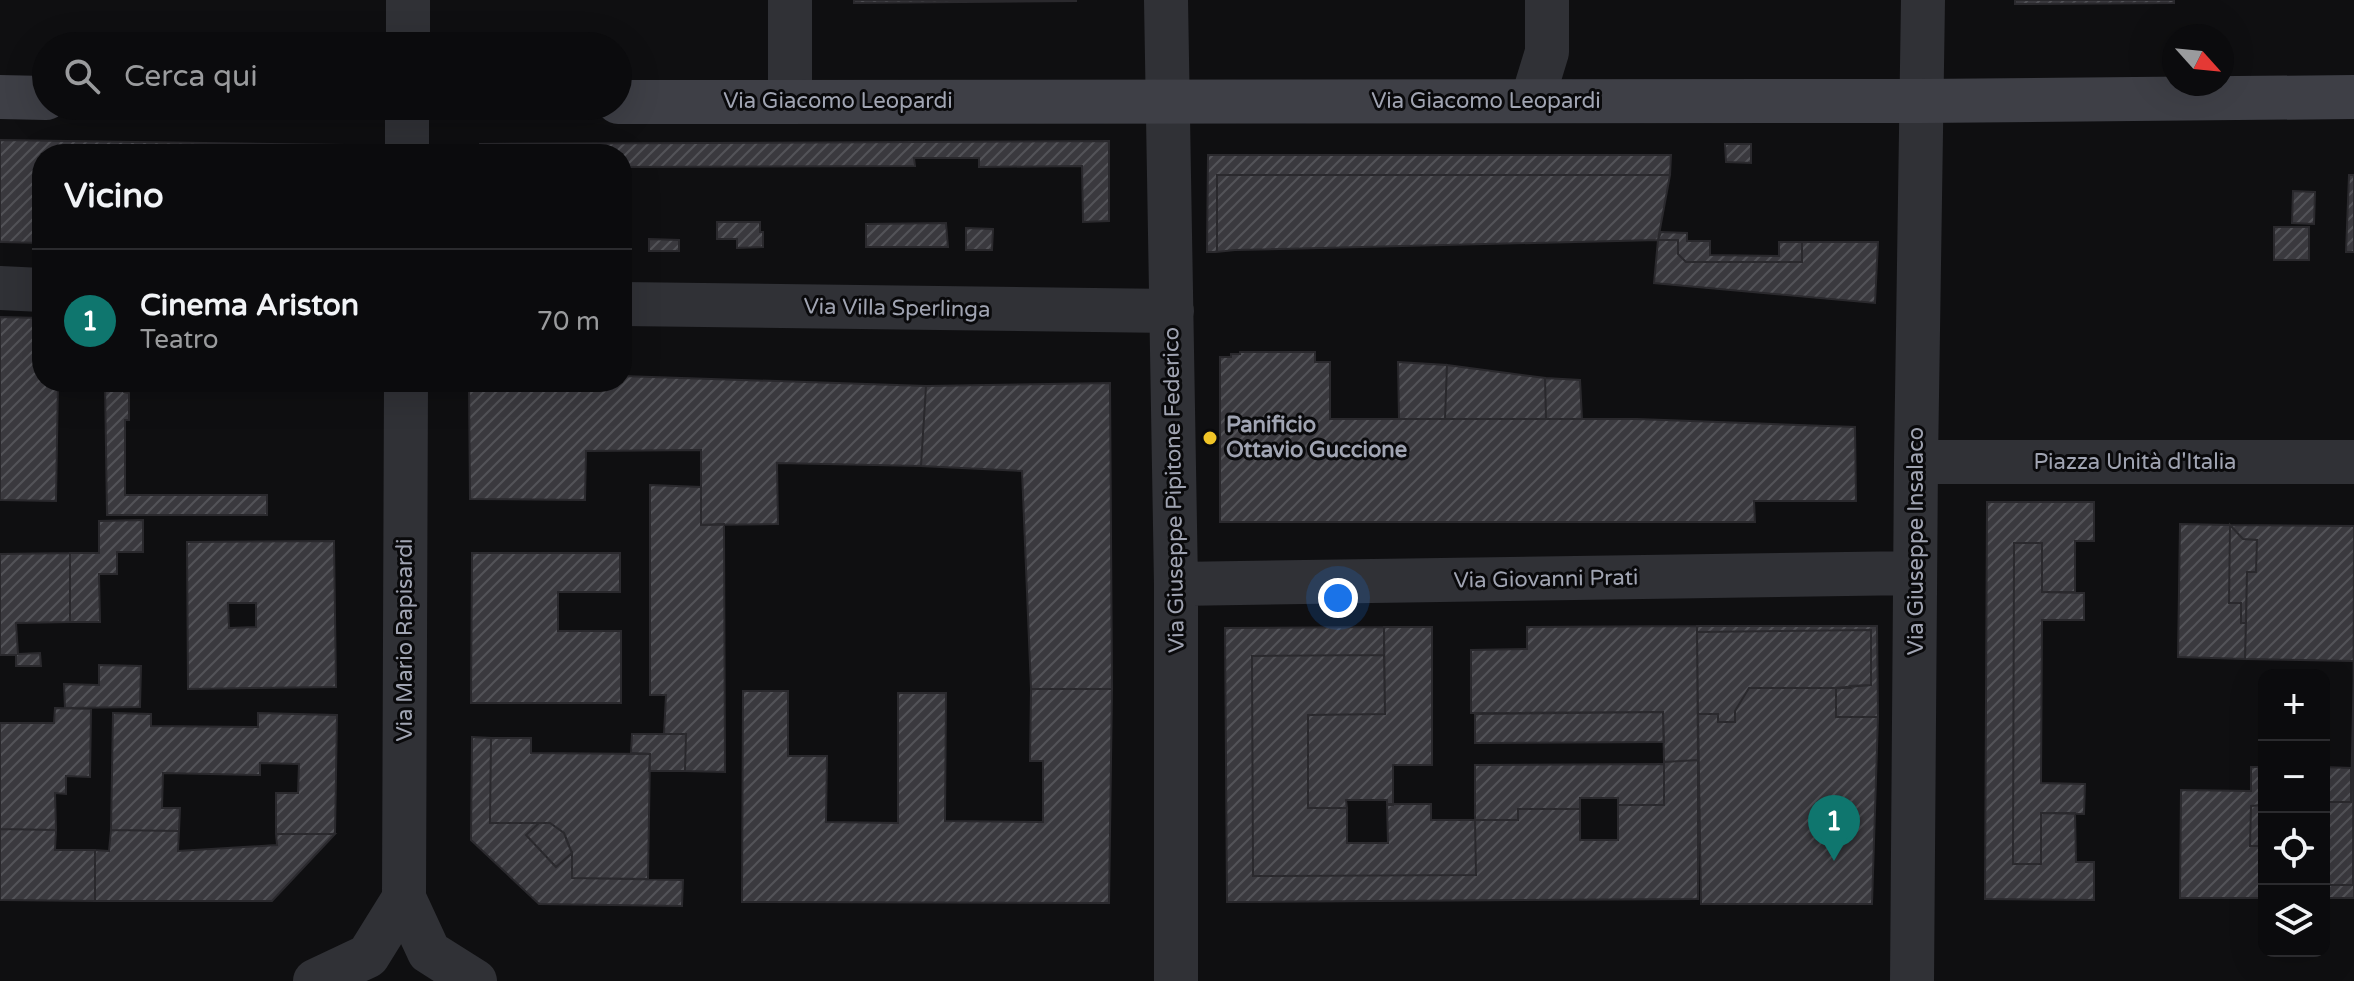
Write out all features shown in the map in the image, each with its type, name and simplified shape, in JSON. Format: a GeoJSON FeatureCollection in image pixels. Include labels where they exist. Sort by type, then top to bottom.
{"type":"FeatureCollection","features":[{"type":"Feature","properties":{"kind":"street"},"geometry":{"type":"LineString","coordinates":[[408,0],[408,32]]}},
{"type":"Feature","properties":{"kind":"street"},"geometry":{"type":"LineString","coordinates":[[790,0],[790,100]]}},
{"type":"Feature","properties":{"kind":"street","name":"Via Giuseppe Pipitone Federico"},"geometry":{"type":"LineString","coordinates":[[1166,0],[1176,584],[1176,981]]}},
{"type":"Feature","properties":{"kind":"street"},"geometry":{"type":"LineString","coordinates":[[1532,101],[1547,52],[1547,0]]}},
{"type":"Feature","properties":{"kind":"street","name":"Via Giuseppe Insalaco"},"geometry":{"type":"LineString","coordinates":[[1912,981],[1923,0]]}},
{"type":"Feature","properties":{"kind":"street"},"geometry":{"type":"LineString","coordinates":[[0,97],[32,98]]}},
{"type":"Feature","properties":{"kind":"street","name":"Via Giacomo Leopardi"},"geometry":{"type":"LineString","coordinates":[[632,102],[1922,101],[2354,97]]}},
{"type":"Feature","properties":{"kind":"street"},"geometry":{"type":"LineString","coordinates":[[407,120],[407,144]]}},
{"type":"Feature","properties":{"kind":"street"},"geometry":{"type":"LineString","coordinates":[[0,288],[32,290]]}},
{"type":"Feature","properties":{"kind":"street","name":"Via Villa Sperlinga"},"geometry":{"type":"LineString","coordinates":[[632,304],[1172,311]]}},
{"type":"Feature","properties":{"kind":"street","name":"Via Mario Rapisardi"},"geometry":{"type":"LineString","coordinates":[[404,898],[406,392]]}},
{"type":"Feature","properties":{"kind":"street","name":"Piazza Unità d'Italia"},"geometry":{"type":"LineString","coordinates":[[1916,462],[2354,462]]}},
{"type":"Feature","properties":{"kind":"street","name":"Via Giovanni Prati"},"geometry":{"type":"LineString","coordinates":[[1176,584],[1915,573]]}},
{"type":"Feature","properties":{"kind":"street"},"geometry":{"type":"LineString","coordinates":[[315,981],[368,956],[404,898]]}},
{"type":"Feature","properties":{"kind":"street"},"geometry":{"type":"LineString","coordinates":[[404,898],[429,952],[475,981]]}},
{"type":"Feature","properties":{"kind":"building"},"geometry":{"type":"Polygon","coordinates":[[[854,0],[1076,0],[1076,1],[854,3],[854,0]]]}},
{"type":"Feature","properties":{"kind":"building"},"geometry":{"type":"Polygon","coordinates":[[[2015,0],[2174,0],[2174,3],[2015,4],[2015,0]]]}},
{"type":"Feature","properties":{"kind":"building"},"geometry":{"type":"Polygon","coordinates":[[[0,140],[276,144],[32,144],[32,243],[0,242],[0,140]]]}},
{"type":"Feature","properties":{"kind":"building"},"geometry":{"type":"Polygon","coordinates":[[[1109,141],[1109,221],[1083,222],[1082,166],[979,167],[979,158],[914,158],[915,166],[632,167],[632,144],[480,144],[1109,141]]]}},
{"type":"Feature","properties":{"kind":"building"},"geometry":{"type":"Polygon","coordinates":[[[1725,144],[1751,144],[1751,163],[1726,162],[1725,144]]]}},
{"type":"Feature","properties":{"kind":"building"},"geometry":{"type":"Polygon","coordinates":[[[1208,155],[1671,155],[1670,175],[1217,175],[1217,252],[1207,252],[1208,155]]]}},
{"type":"Feature","properties":{"kind":"building"},"geometry":{"type":"Polygon","coordinates":[[[1217,175],[1670,175],[1658,240],[1217,252],[1217,175]]]}},
{"type":"Feature","properties":{"kind":"building"},"geometry":{"type":"Polygon","coordinates":[[[2349,175],[2354,175],[2354,252],[2346,252],[2349,175]]]}},
{"type":"Feature","properties":{"kind":"building"},"geometry":{"type":"Polygon","coordinates":[[[2293,191],[2315,192],[2314,224],[2292,223],[2293,191]]]}},
{"type":"Feature","properties":{"kind":"building"},"geometry":{"type":"Polygon","coordinates":[[[717,222],[760,222],[763,247],[737,248],[737,239],[717,239],[717,222]]]}},
{"type":"Feature","properties":{"kind":"building"},"geometry":{"type":"Polygon","coordinates":[[[946,223],[948,247],[866,247],[866,224],[946,223]]]}},
{"type":"Feature","properties":{"kind":"building"},"geometry":{"type":"Polygon","coordinates":[[[2274,227],[2309,227],[2309,260],[2274,260],[2274,227]]]}},
{"type":"Feature","properties":{"kind":"building"},"geometry":{"type":"Polygon","coordinates":[[[966,228],[993,229],[992,250],[966,250],[966,228]]]}},
{"type":"Feature","properties":{"kind":"building"},"geometry":{"type":"Polygon","coordinates":[[[1661,232],[1687,233],[1687,241],[1710,241],[1710,255],[1779,256],[1779,242],[1802,242],[1802,262],[1686,262],[1678,254],[1678,240],[1658,240],[1661,232]]]}},
{"type":"Feature","properties":{"kind":"building"},"geometry":{"type":"Polygon","coordinates":[[[649,239],[679,240],[679,251],[649,251],[649,239]]]}},
{"type":"Feature","properties":{"kind":"building"},"geometry":{"type":"Polygon","coordinates":[[[1658,240],[1678,240],[1678,254],[1686,262],[1802,262],[1802,242],[1878,242],[1875,303],[1654,283],[1658,240]]]}},
{"type":"Feature","properties":{"kind":"building"},"geometry":{"type":"Polygon","coordinates":[[[0,317],[32,318],[32,392],[58,392],[56,501],[0,500],[0,317]]]}},
{"type":"Feature","properties":{"kind":"building"},"geometry":{"type":"Polygon","coordinates":[[[1315,352],[1315,362],[1330,362],[1330,419],[1637,419],[1855,427],[1856,501],[1754,501],[1755,522],[1220,522],[1220,357],[1231,357],[1231,354],[1315,352]]]}},
{"type":"Feature","properties":{"kind":"building"},"geometry":{"type":"Polygon","coordinates":[[[1398,362],[1447,365],[1445,419],[1399,419],[1398,362]]]}},
{"type":"Feature","properties":{"kind":"building"},"geometry":{"type":"Polygon","coordinates":[[[1447,365],[1545,378],[1546,419],[1445,419],[1447,365]]]}},
{"type":"Feature","properties":{"kind":"building"},"geometry":{"type":"Polygon","coordinates":[[[632,376],[926,386],[921,466],[777,463],[778,524],[701,525],[701,450],[586,451],[585,500],[470,499],[469,392],[632,392],[632,376]]]}},
{"type":"Feature","properties":{"kind":"building"},"geometry":{"type":"Polygon","coordinates":[[[1545,378],[1580,380],[1582,419],[1546,419],[1545,378]]]}},
{"type":"Feature","properties":{"kind":"building"},"geometry":{"type":"Polygon","coordinates":[[[1110,383],[1112,689],[1031,689],[1022,471],[921,466],[926,386],[1110,383]]]}},
{"type":"Feature","properties":{"kind":"building"},"geometry":{"type":"Polygon","coordinates":[[[105,392],[129,393],[129,420],[125,420],[125,495],[267,495],[267,515],[107,515],[105,392]]]}},
{"type":"Feature","properties":{"kind":"building"},"geometry":{"type":"Polygon","coordinates":[[[650,485],[701,487],[701,525],[724,524],[725,772],[685,771],[686,734],[664,734],[666,695],[650,695],[650,485]]]}},
{"type":"Feature","properties":{"kind":"building"},"geometry":{"type":"Polygon","coordinates":[[[1987,502],[2094,502],[2094,541],[2075,541],[2075,592],[2042,592],[2042,543],[2014,543],[2013,864],[2041,864],[2041,813],[2075,813],[2076,862],[2094,862],[2094,900],[1985,899],[1987,502]]]}},
{"type":"Feature","properties":{"kind":"building"},"geometry":{"type":"Polygon","coordinates":[[[143,520],[143,552],[117,552],[117,574],[99,574],[100,622],[70,622],[70,553],[99,553],[99,521],[143,520]]]}},
{"type":"Feature","properties":{"kind":"building"},"geometry":{"type":"Polygon","coordinates":[[[2180,524],[2230,525],[2229,603],[2241,603],[2241,623],[2246,623],[2245,659],[2178,657],[2180,524]]]}},
{"type":"Feature","properties":{"kind":"building"},"geometry":{"type":"Polygon","coordinates":[[[2230,525],[2243,539],[2257,540],[2256,572],[2247,572],[2246,623],[2241,623],[2241,603],[2229,603],[2230,525]]]}},
{"type":"Feature","properties":{"kind":"building"},"geometry":{"type":"Polygon","coordinates":[[[2230,525],[2354,526],[2354,661],[2245,659],[2247,572],[2256,572],[2257,540],[2243,539],[2230,525]]]}},
{"type":"Feature","properties":{"kind":"building"},"geometry":{"type":"Polygon","coordinates":[[[334,541],[336,687],[188,689],[187,542],[334,541]],[[228,603],[229,628],[256,627],[256,603],[228,603]]]}},
{"type":"Feature","properties":{"kind":"building"},"geometry":{"type":"Polygon","coordinates":[[[2014,543],[2042,543],[2042,592],[2084,593],[2084,620],[2042,620],[2041,783],[2085,784],[2084,814],[2041,813],[2041,864],[2013,864],[2014,543]]]}},
{"type":"Feature","properties":{"kind":"building"},"geometry":{"type":"Polygon","coordinates":[[[70,553],[70,622],[16,623],[18,654],[40,653],[41,666],[16,666],[16,655],[0,655],[0,554],[70,553]]]}},
{"type":"Feature","properties":{"kind":"building"},"geometry":{"type":"Polygon","coordinates":[[[472,553],[620,553],[620,592],[558,592],[558,631],[621,631],[621,703],[471,703],[472,553]]]}},
{"type":"Feature","properties":{"kind":"building"},"geometry":{"type":"Polygon","coordinates":[[[1697,626],[1698,760],[1664,762],[1663,712],[1471,713],[1471,650],[1527,649],[1527,627],[1697,626]]]}},
{"type":"Feature","properties":{"kind":"building"},"geometry":{"type":"Polygon","coordinates":[[[1697,626],[1877,626],[1878,717],[1836,717],[1836,688],[1871,685],[1871,630],[1697,632],[1697,626]]]}},
{"type":"Feature","properties":{"kind":"building"},"geometry":{"type":"Polygon","coordinates":[[[1384,627],[1432,627],[1432,765],[1393,765],[1393,805],[1387,804],[1387,800],[1346,800],[1347,808],[1308,808],[1308,715],[1385,714],[1384,627]]]}},
{"type":"Feature","properties":{"kind":"building"},"geometry":{"type":"Polygon","coordinates":[[[1384,627],[1384,655],[1252,656],[1253,876],[1476,875],[1475,820],[1518,820],[1518,809],[1580,809],[1580,840],[1618,840],[1618,805],[1664,805],[1664,762],[1698,760],[1698,899],[1227,902],[1225,628],[1384,627]]]}},
{"type":"Feature","properties":{"kind":"building"},"geometry":{"type":"Polygon","coordinates":[[[1871,630],[1871,685],[1851,688],[1749,688],[1735,711],[1735,722],[1718,722],[1718,714],[1698,714],[1697,632],[1871,630]]]}},
{"type":"Feature","properties":{"kind":"building"},"geometry":{"type":"Polygon","coordinates":[[[1384,655],[1385,714],[1308,715],[1308,808],[1347,808],[1347,843],[1388,843],[1387,804],[1431,804],[1431,820],[1475,820],[1476,875],[1253,876],[1252,656],[1384,655]]]}},
{"type":"Feature","properties":{"kind":"building"},"geometry":{"type":"Polygon","coordinates":[[[99,665],[141,666],[140,707],[65,708],[64,684],[99,685],[99,665]]]}},
{"type":"Feature","properties":{"kind":"building"},"geometry":{"type":"Polygon","coordinates":[[[2354,681],[2353,885],[2330,885],[2330,802],[2351,802],[2354,681]]]}},
{"type":"Feature","properties":{"kind":"building"},"geometry":{"type":"Polygon","coordinates":[[[1749,688],[1836,688],[1836,717],[1878,717],[1872,904],[1701,904],[1698,714],[1718,714],[1718,722],[1735,722],[1735,711],[1749,688]]]}},
{"type":"Feature","properties":{"kind":"building"},"geometry":{"type":"Polygon","coordinates":[[[1031,689],[1112,689],[1109,903],[742,902],[743,691],[788,691],[788,756],[827,756],[826,822],[898,823],[898,693],[946,693],[945,821],[1043,822],[1043,761],[1030,761],[1031,689]]]}},
{"type":"Feature","properties":{"kind":"building"},"geometry":{"type":"Polygon","coordinates":[[[55,708],[91,709],[90,777],[66,776],[66,794],[55,793],[56,830],[0,829],[0,723],[54,723],[55,708]]]}},
{"type":"Feature","properties":{"kind":"building"},"geometry":{"type":"Polygon","coordinates":[[[1663,712],[1664,742],[1475,743],[1475,714],[1663,712]]]}},
{"type":"Feature","properties":{"kind":"building"},"geometry":{"type":"Polygon","coordinates":[[[113,713],[151,714],[151,726],[258,727],[258,713],[337,715],[335,834],[276,834],[276,793],[298,793],[299,764],[260,763],[260,775],[163,773],[162,808],[180,808],[179,831],[111,830],[113,713]]]}},
{"type":"Feature","properties":{"kind":"building"},"geometry":{"type":"Polygon","coordinates":[[[632,734],[686,734],[685,771],[649,771],[650,754],[631,753],[632,734]]]}},
{"type":"Feature","properties":{"kind":"building"},"geometry":{"type":"Polygon","coordinates":[[[472,737],[491,738],[490,823],[539,823],[526,835],[556,867],[572,853],[572,878],[683,880],[682,906],[539,904],[471,840],[472,737]]]}},
{"type":"Feature","properties":{"kind":"building"},"geometry":{"type":"Polygon","coordinates":[[[491,738],[531,738],[531,753],[650,754],[648,879],[572,878],[572,853],[564,833],[550,823],[490,823],[491,738]]]}},
{"type":"Feature","properties":{"kind":"building"},"geometry":{"type":"Polygon","coordinates":[[[1664,764],[1664,805],[1618,805],[1618,798],[1580,798],[1580,809],[1518,809],[1518,820],[1475,820],[1475,765],[1664,764]]]}},
{"type":"Feature","properties":{"kind":"building"},"geometry":{"type":"Polygon","coordinates":[[[2251,767],[2258,767],[2258,805],[2251,806],[2250,846],[2258,846],[2258,898],[2180,898],[2181,790],[2251,791],[2251,767]]]}},
{"type":"Feature","properties":{"kind":"building"},"geometry":{"type":"Polygon","coordinates":[[[2330,767],[2351,768],[2351,802],[2330,802],[2330,767]]]}},
{"type":"Feature","properties":{"kind":"building"},"geometry":{"type":"Polygon","coordinates":[[[2258,805],[2258,846],[2250,846],[2251,806],[2258,805]]]}},
{"type":"Feature","properties":{"kind":"building"},"geometry":{"type":"Polygon","coordinates":[[[539,823],[550,823],[564,833],[572,853],[556,867],[526,835],[539,823]]]}},
{"type":"Feature","properties":{"kind":"building"},"geometry":{"type":"Polygon","coordinates":[[[0,829],[56,830],[55,850],[95,850],[95,901],[0,900],[0,829]]]}},
{"type":"Feature","properties":{"kind":"building"},"geometry":{"type":"Polygon","coordinates":[[[111,830],[179,831],[178,851],[277,845],[276,834],[335,834],[272,901],[95,901],[95,850],[109,851],[111,830]]]}},
{"type":"Feature","properties":{"kind":"building"},"geometry":{"type":"Polygon","coordinates":[[[2354,836],[2354,898],[2330,898],[2330,885],[2353,885],[2354,836]]]}},
{"type":"Feature","properties":{"kind":"place","name":"Panificio Ottavio Guccione"},"geometry":{"type":"Point","coordinates":[1210,438]}},
{"type":"Feature","properties":{"kind":"place","name":"Cinema Ariston"},"geometry":{"type":"Point","coordinates":[1834,861]}}]}
